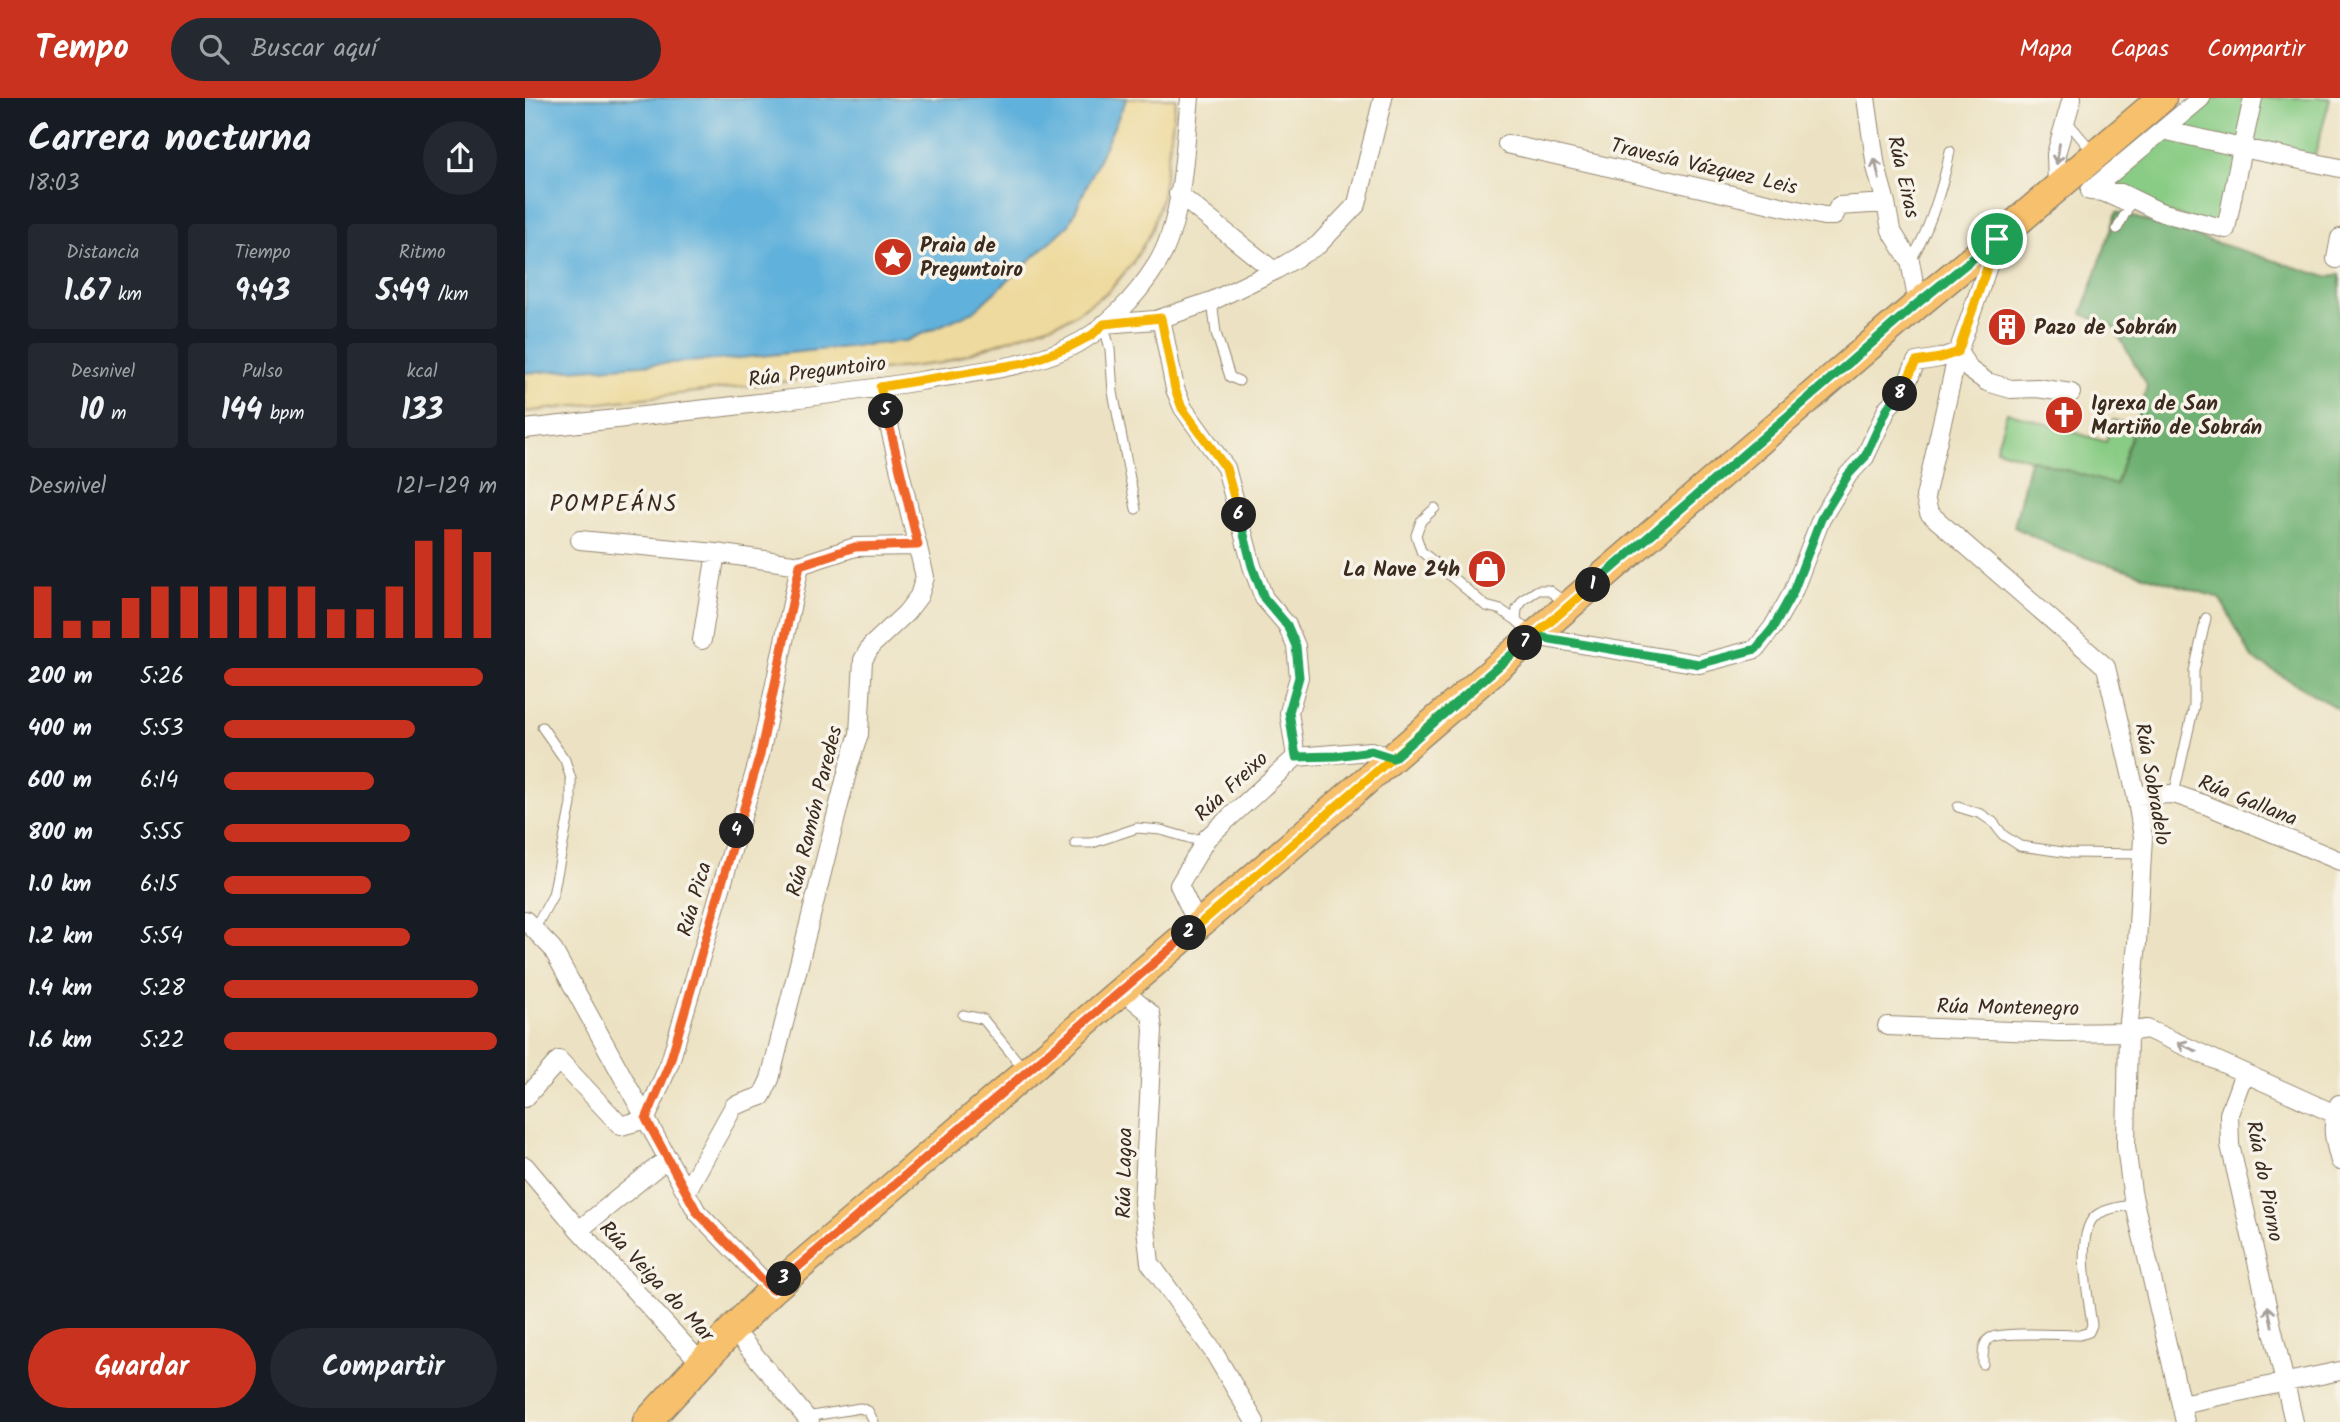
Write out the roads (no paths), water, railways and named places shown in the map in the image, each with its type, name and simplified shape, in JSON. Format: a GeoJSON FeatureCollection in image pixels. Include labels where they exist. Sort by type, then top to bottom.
{"type":"FeatureCollection","features":[{"type":"Feature","properties":{"kind":"main road"},"geometry":{"type":"LineString","coordinates":[[647,1422],[772,1290],[1393,758],[1525,628],[1569,606],[1918,303],[1997,239],[2076,189],[2095,155],[2162,98]]}},
{"type":"Feature","properties":{"kind":"street","name":"Rúa Preguntoiro"},"geometry":{"type":"LineString","coordinates":[[525,429],[880,387],[1025,363],[1069,347],[1092,335],[1104,324],[1137,292],[1158,261],[1171,229],[1178,194],[1190,98]]}},
{"type":"Feature","properties":{"kind":"street","name":"Rúa Preguntoiro"},"geometry":{"type":"LineString","coordinates":[[1104,324],[1161,318],[1212,300],[1274,271],[1318,245],[1357,204],[1383,98]]}},
{"type":"Feature","properties":{"kind":"street","name":"Rúa Eiras"},"geometry":{"type":"LineString","coordinates":[[1865,98],[1876,167],[1891,230],[1910,261],[1918,303]]}},
{"type":"Feature","properties":{"kind":"street"},"geometry":{"type":"LineString","coordinates":[[2073,98],[2056,154],[2076,189]]}},
{"type":"Feature","properties":{"kind":"street"},"geometry":{"type":"LineString","coordinates":[[2076,189],[2163,130],[2201,98]]}},
{"type":"Feature","properties":{"kind":"street"},"geometry":{"type":"LineString","coordinates":[[2076,189],[2121,192],[2160,212],[2227,229],[2253,98]]}},
{"type":"Feature","properties":{"kind":"street"},"geometry":{"type":"LineString","coordinates":[[2163,130],[2340,168]]}},
{"type":"Feature","properties":{"kind":"street","name":"Travesía Vázquez Leis"},"geometry":{"type":"LineString","coordinates":[[1507,144],[1823,216],[1834,216],[1839,206],[1886,203]]}},
{"type":"Feature","properties":{"kind":"street"},"geometry":{"type":"LineString","coordinates":[[1178,194],[1274,271]]}},
{"type":"Feature","properties":{"kind":"street"},"geometry":{"type":"LineString","coordinates":[[2336,258],[2340,238]]}},
{"type":"Feature","properties":{"kind":"street","name":"Rúa Sobradelo"},"geometry":{"type":"LineString","coordinates":[[1997,239],[1958,352],[1925,497],[1929,513],[2106,667],[2136,795],[2143,854],[2128,1032],[2126,1146],[2135,1203],[2183,1413]]}},
{"type":"Feature","properties":{"kind":"street","name":"Rúa Freixo"},"geometry":{"type":"LineString","coordinates":[[1161,318],[1175,389],[1182,408],[1226,468],[1252,566],[1264,598],[1287,625],[1296,646],[1299,677],[1289,712],[1296,757]]}},
{"type":"Feature","properties":{"kind":"street"},"geometry":{"type":"LineString","coordinates":[[1525,628],[1699,664],[1756,649],[1773,628],[1793,592],[1821,519],[1848,475],[1865,457],[1888,407],[1903,392],[1916,362],[1958,352],[1970,370],[1987,382],[2011,389],[2036,387],[2071,393]]}},
{"type":"Feature","properties":{"kind":"street","name":"Rúa Ramón Paredes"},"geometry":{"type":"LineString","coordinates":[[687,1192],[734,1107],[762,1096],[770,1079],[859,734],[863,660],[871,646],[906,613],[919,596],[925,577],[880,387]]}},
{"type":"Feature","properties":{"kind":"street"},"geometry":{"type":"LineString","coordinates":[[580,540],[716,553],[800,565],[855,547],[918,545]]}},
{"type":"Feature","properties":{"kind":"street"},"geometry":{"type":"LineString","coordinates":[[702,640],[716,553]]}},
{"type":"Feature","properties":{"kind":"street","name":"Rúa Pica"},"geometry":{"type":"LineString","coordinates":[[646,1119],[670,1062],[760,755],[800,565]]}},
{"type":"Feature","properties":{"kind":"street","name":"Rúa Freixo"},"geometry":{"type":"LineString","coordinates":[[1198,925],[1179,886],[1207,838],[1296,757],[1336,756],[1371,751],[1393,758]]}},
{"type":"Feature","properties":{"kind":"street","name":"Rúa Gallana"},"geometry":{"type":"LineString","coordinates":[[2136,795],[2174,794],[2340,861]]}},
{"type":"Feature","properties":{"kind":"street"},"geometry":{"type":"LineString","coordinates":[[528,931],[552,948],[697,1212],[772,1290]]}},
{"type":"Feature","properties":{"kind":"street","name":"Rúa Lagoa"},"geometry":{"type":"LineString","coordinates":[[1122,990],[1151,1014],[1153,1030],[1143,1202],[1150,1263],[1213,1352],[1255,1422]]}},
{"type":"Feature","properties":{"kind":"street","name":"Rúa Montenegro"},"geometry":{"type":"LineString","coordinates":[[1887,1026],[2060,1033],[2128,1032]]}},
{"type":"Feature","properties":{"kind":"street"},"geometry":{"type":"LineString","coordinates":[[2128,1032],[2147,1029],[2244,1073],[2337,1109],[2333,1138],[2340,1161]]}},
{"type":"Feature","properties":{"kind":"street"},"geometry":{"type":"LineString","coordinates":[[525,1098],[559,1060],[621,1126],[646,1119]]}},
{"type":"Feature","properties":{"kind":"street","name":"Rúa do Piorno"},"geometry":{"type":"LineString","coordinates":[[2244,1073],[2229,1114],[2230,1145],[2294,1422]]}},
{"type":"Feature","properties":{"kind":"street","name":"Rúa Veiga do Mar"},"geometry":{"type":"LineString","coordinates":[[579,1230],[668,1158]]}},
{"type":"Feature","properties":{"kind":"street","name":"Rúa Veiga do Mar"},"geometry":{"type":"LineString","coordinates":[[525,1166],[579,1230],[701,1363]]}},
{"type":"Feature","properties":{"kind":"street"},"geometry":{"type":"LineString","coordinates":[[733,1329],[808,1420]]}},
{"type":"Feature","properties":{"kind":"street"},"geometry":{"type":"LineString","coordinates":[[2183,1413],[2285,1382],[2340,1371]]}},
{"type":"Feature","properties":{"kind":"lane"},"geometry":{"type":"LineString","coordinates":[[2066,120],[2095,155]]}},
{"type":"Feature","properties":{"kind":"lane"},"geometry":{"type":"LineString","coordinates":[[1910,261],[1917,251],[1942,186],[1950,151]]}},
{"type":"Feature","properties":{"kind":"lane"},"geometry":{"type":"LineString","coordinates":[[2076,189],[2128,208],[2117,229]]}},
{"type":"Feature","properties":{"kind":"lane"},"geometry":{"type":"LineString","coordinates":[[1212,300],[1216,332],[1230,377],[1239,381]]}},
{"type":"Feature","properties":{"kind":"lane"},"geometry":{"type":"LineString","coordinates":[[1104,324],[1110,349],[1113,392],[1136,509]]}},
{"type":"Feature","properties":{"kind":"lane"},"geometry":{"type":"LineString","coordinates":[[1435,508],[1422,521],[1416,536],[1421,551],[1486,606],[1501,610],[1525,628]]}},
{"type":"Feature","properties":{"kind":"lane"},"geometry":{"type":"LineString","coordinates":[[2174,794],[2194,706],[2194,671],[2206,618]]}},
{"type":"Feature","properties":{"kind":"lane"},"geometry":{"type":"LineString","coordinates":[[528,931],[553,895],[571,804],[571,779],[565,760],[542,727]]}},
{"type":"Feature","properties":{"kind":"lane"},"geometry":{"type":"LineString","coordinates":[[1958,807],[1981,814],[1993,822],[2003,835],[2020,846],[2070,853],[2143,854]]}},
{"type":"Feature","properties":{"kind":"lane"},"geometry":{"type":"LineString","coordinates":[[1075,843],[1092,843],[1137,828],[1161,830],[1192,839],[1207,838]]}},
{"type":"Feature","properties":{"kind":"lane"},"geometry":{"type":"LineString","coordinates":[[963,1015],[983,1019],[1026,1072]]}},
{"type":"Feature","properties":{"kind":"lane"},"geometry":{"type":"LineString","coordinates":[[1983,1364],[1984,1344],[1991,1337],[2080,1335],[2089,1332],[2092,1325],[2084,1263],[2089,1226],[2097,1214],[2135,1203]]}},
{"type":"Feature","properties":{"kind":"lane"},"geometry":{"type":"LineString","coordinates":[[808,1420],[860,1408],[868,1412],[874,1422]]}},
{"type":"Feature","properties":{"kind":"water"},"geometry":{"type":"Polygon","coordinates":[[[525,98],[1127,98],[1069,225],[974,311],[906,341],[730,359],[525,373],[525,98]]]}},
{"type":"Feature","properties":{"kind":"place","name":"Praia de Preguntoiro"},"geometry":{"type":"Point","coordinates":[893,257]}},
{"type":"Feature","properties":{"kind":"place","name":"Pazo de Sobrán"},"geometry":{"type":"Point","coordinates":[2007,327]}},
{"type":"Feature","properties":{"kind":"place","name":"Igrexa de San Martiño de Sobrán"},"geometry":{"type":"Point","coordinates":[2064,415]}},
{"type":"Feature","properties":{"kind":"place","name":"La Nave 24h"},"geometry":{"type":"Point","coordinates":[1487,569]}},
{"type":"Feature","properties":{"kind":"district","name":"POMPEÁNS"},"geometry":{"type":"Point","coordinates":[614,503]}}]}
